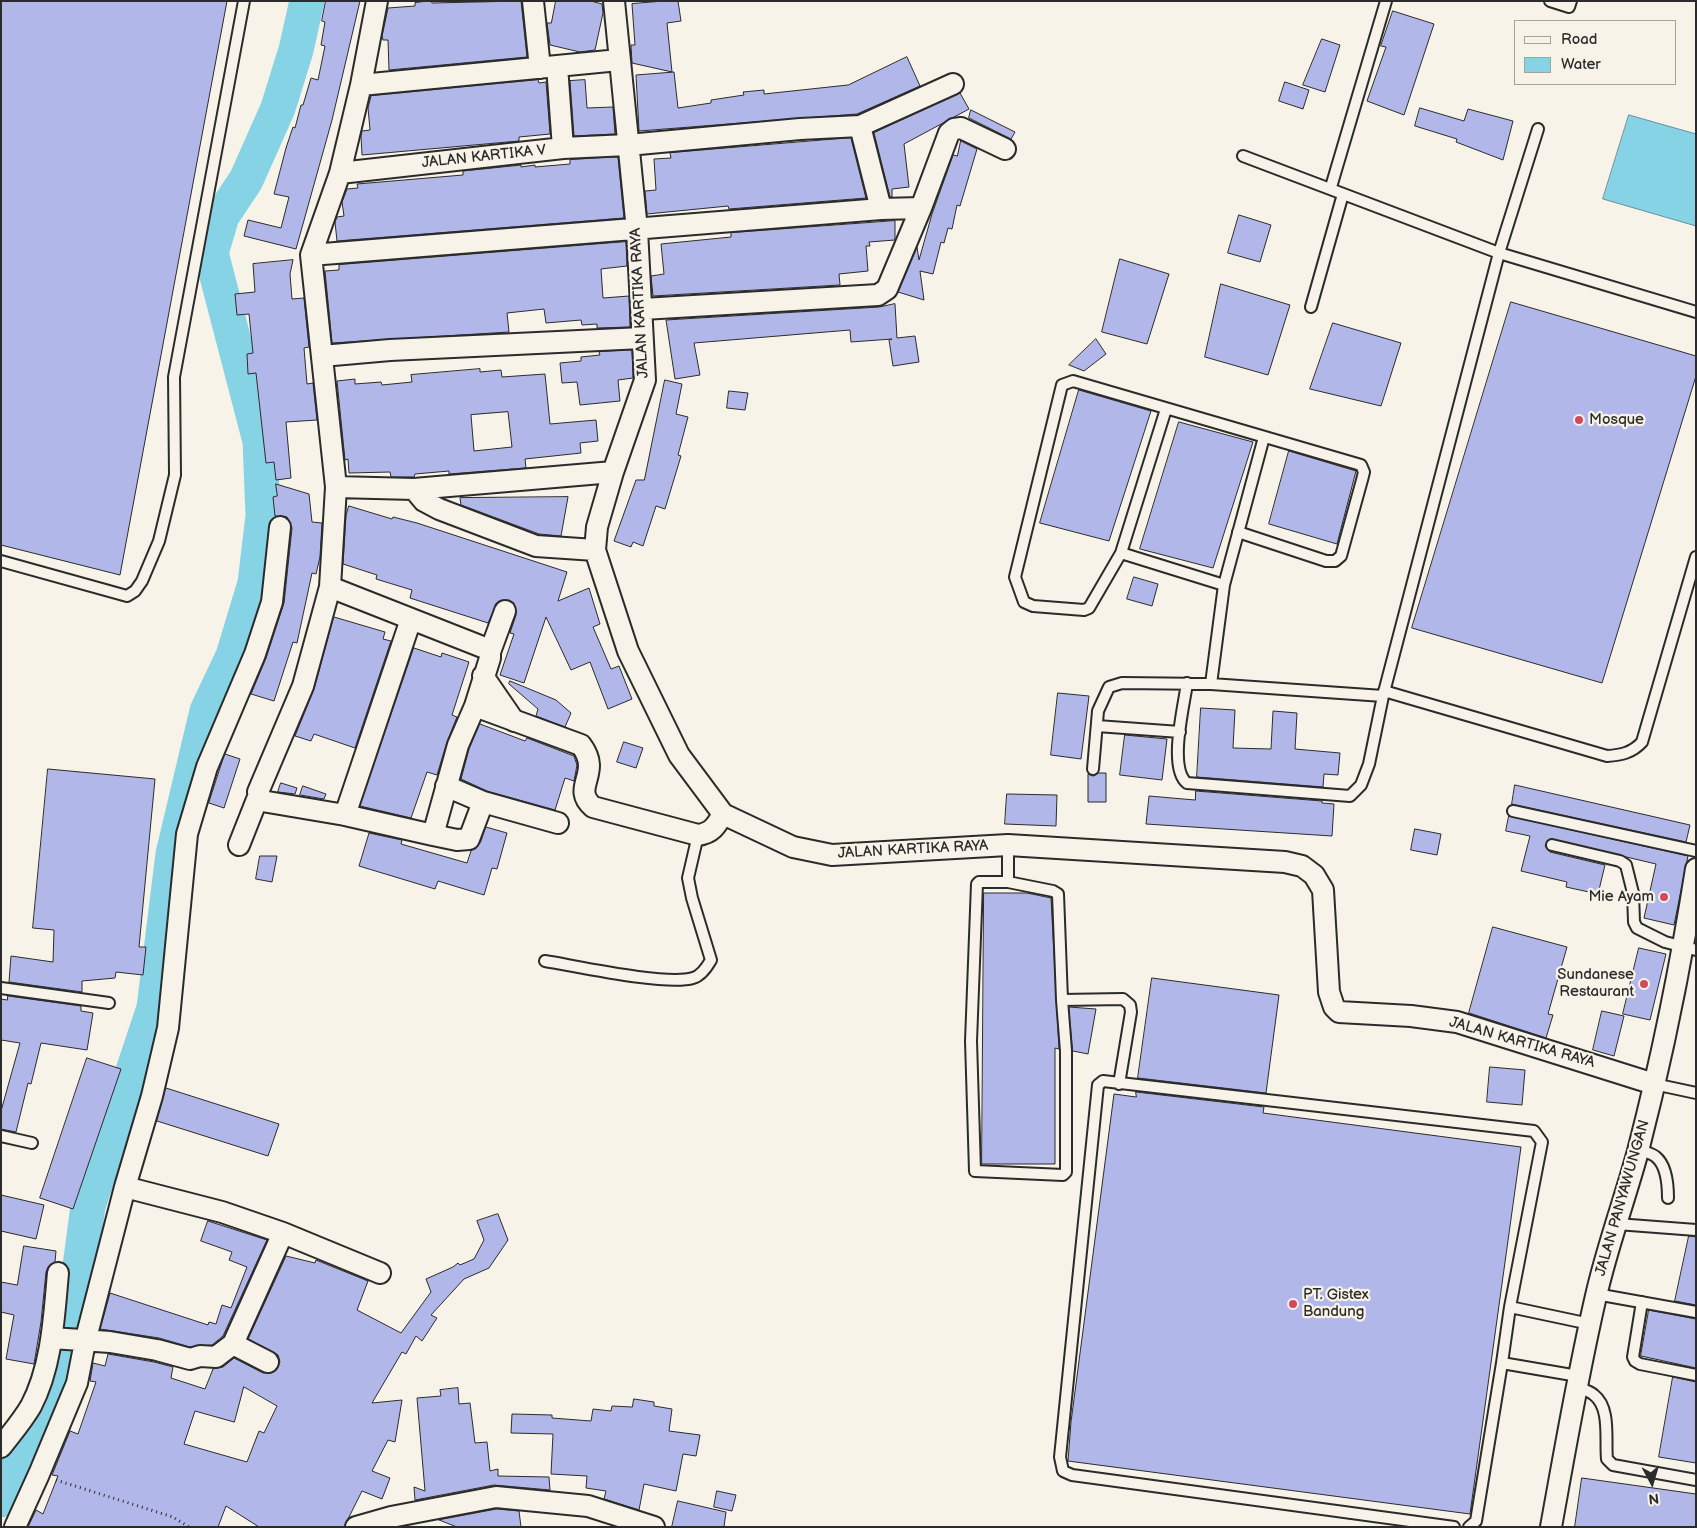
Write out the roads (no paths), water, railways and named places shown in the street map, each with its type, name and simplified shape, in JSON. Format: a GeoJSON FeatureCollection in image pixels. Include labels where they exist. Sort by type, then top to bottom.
{"type":"FeatureCollection","features":[{"type":"Feature","properties":{"kind":"street"},"geometry":{"type":"LineString","coordinates":[[239,845],[258,797],[258,792],[303,686],[330,587],[336,487],[312,255],[340,173],[362,85],[377,1]]}},
{"type":"Feature","properties":{"kind":"street"},"geometry":{"type":"LineString","coordinates":[[533,1],[563,148]]}},
{"type":"Feature","properties":{"kind":"street","name":"JALAN KARTIKA RAYA"},"geometry":{"type":"LineString","coordinates":[[614,1],[637,230],[645,380],[643,391],[613,472],[597,527],[595,550],[628,651],[678,755],[723,814],[793,847],[832,855],[1008,845],[1285,862],[1302,866],[1314,875],[1323,890],[1329,992],[1334,1007],[1339,1012],[1411,1016],[1457,1022],[1654,1084]]}},
{"type":"Feature","properties":{"kind":"street"},"geometry":{"type":"LineString","coordinates":[[362,85],[619,60]]}},
{"type":"Feature","properties":{"kind":"street"},"geometry":{"type":"LineString","coordinates":[[881,209],[860,126],[953,84]]}},
{"type":"Feature","properties":{"kind":"street","name":"JALAN KARTIKA V"},"geometry":{"type":"LineString","coordinates":[[340,173],[563,148],[628,146],[800,129],[860,126]]}},
{"type":"Feature","properties":{"kind":"street"},"geometry":{"type":"LineString","coordinates":[[642,309],[878,295],[887,289],[921,208],[949,133],[954,128],[961,128],[1004,149]]}},
{"type":"Feature","properties":{"kind":"street"},"geometry":{"type":"LineString","coordinates":[[312,255],[881,209],[921,208]]}},
{"type":"Feature","properties":{"kind":"street"},"geometry":{"type":"LineString","coordinates":[[322,356],[390,350],[642,338]]}},
{"type":"Feature","properties":{"kind":"street"},"geometry":{"type":"LineString","coordinates":[[336,487],[414,489],[613,472]]}},
{"type":"Feature","properties":{"kind":"street"},"geometry":{"type":"LineString","coordinates":[[414,489],[424,502],[536,546],[595,550]]}},
{"type":"Feature","properties":{"kind":"street"},"geometry":{"type":"LineString","coordinates":[[15,1527],[77,1383],[83,1342],[124,1187],[152,1096],[168,1028],[188,834],[207,767],[255,654],[272,602],[280,527]]}},
{"type":"Feature","properties":{"kind":"street"},"geometry":{"type":"LineString","coordinates":[[330,587],[485,648],[490,652]]}},
{"type":"Feature","properties":{"kind":"street"},"geometry":{"type":"LineString","coordinates":[[434,834],[458,745],[475,706],[490,658],[490,652],[505,611]]}},
{"type":"Feature","properties":{"kind":"street"},"geometry":{"type":"LineString","coordinates":[[345,815],[412,619]]}},
{"type":"Feature","properties":{"kind":"street"},"geometry":{"type":"LineString","coordinates":[[483,676],[514,720]]}},
{"type":"Feature","properties":{"kind":"street"},"geometry":{"type":"LineString","coordinates":[[475,706],[581,745],[589,755],[591,766],[584,786],[585,799],[593,807],[698,835],[708,833],[715,828],[723,814]]}},
{"type":"Feature","properties":{"kind":"street"},"geometry":{"type":"LineString","coordinates":[[446,786],[483,802],[558,823]]}},
{"type":"Feature","properties":{"kind":"street"},"geometry":{"type":"LineString","coordinates":[[258,797],[262,801],[345,815],[457,840],[469,838],[473,833],[483,802]]}},
{"type":"Feature","properties":{"kind":"street","name":"JALAN PANYAWUNGAN"},"geometry":{"type":"LineString","coordinates":[[1551,1527],[1577,1382],[1596,1294],[1638,1149],[1690,948],[1696,869]]}},
{"type":"Feature","properties":{"kind":"street"},"geometry":{"type":"LineString","coordinates":[[124,1187],[222,1212],[283,1233],[380,1273]]}},
{"type":"Feature","properties":{"kind":"street"},"geometry":{"type":"LineString","coordinates":[[56,1338],[83,1342],[110,1342],[157,1350],[190,1359],[200,1356],[216,1357],[233,1344],[283,1233]]}},
{"type":"Feature","properties":{"kind":"street"},"geometry":{"type":"LineString","coordinates":[[1,1447],[31,1406],[56,1338],[58,1273]]}},
{"type":"Feature","properties":{"kind":"street"},"geometry":{"type":"LineString","coordinates":[[233,1344],[268,1362]]}},
{"type":"Feature","properties":{"kind":"street"},"geometry":{"type":"LineString","coordinates":[[356,1527],[391,1517],[496,1497],[588,1506],[654,1527]]}},
{"type":"Feature","properties":{"kind":"lane"},"geometry":{"type":"LineString","coordinates":[[1,561],[127,596],[135,591],[142,581],[159,541],[175,475],[174,377],[244,1]]}},
{"type":"Feature","properties":{"kind":"lane"},"geometry":{"type":"LineString","coordinates":[[1331,187],[1386,1]]}},
{"type":"Feature","properties":{"kind":"lane"},"geometry":{"type":"LineString","coordinates":[[1550,1],[1569,7],[1571,1]]}},
{"type":"Feature","properties":{"kind":"lane"},"geometry":{"type":"LineString","coordinates":[[1187,683],[1180,732],[1178,767],[1181,778],[1187,783],[1350,796],[1361,785],[1369,764],[1383,693],[1499,253],[1538,129]]}},
{"type":"Feature","properties":{"kind":"lane"},"geometry":{"type":"LineString","coordinates":[[1243,156],[1331,187],[1343,194],[1499,253],[1696,312]]}},
{"type":"Feature","properties":{"kind":"lane"},"geometry":{"type":"LineString","coordinates":[[1311,307],[1343,194]]}},
{"type":"Feature","properties":{"kind":"lane"},"geometry":{"type":"LineString","coordinates":[[1166,409],[1121,553],[1089,608],[1084,610],[1033,606],[1024,602],[1015,578],[1062,385],[1073,380],[1361,465],[1364,472],[1362,480],[1340,556],[1335,561],[1326,561],[1238,532]]}},
{"type":"Feature","properties":{"kind":"lane"},"geometry":{"type":"LineString","coordinates":[[1211,684],[1224,585],[1264,437]]}},
{"type":"Feature","properties":{"kind":"lane"},"geometry":{"type":"LineString","coordinates":[[1121,553],[1224,585]]}},
{"type":"Feature","properties":{"kind":"lane"},"geometry":{"type":"LineString","coordinates":[[1093,769],[1098,711],[1109,687],[1136,682],[1383,693],[1607,756],[1622,755],[1635,750],[1642,742],[1692,586],[1696,557]]}},
{"type":"Feature","properties":{"kind":"lane"},"geometry":{"type":"LineString","coordinates":[[1097,726],[1180,732]]}},
{"type":"Feature","properties":{"kind":"lane"},"geometry":{"type":"LineString","coordinates":[[1513,812],[1696,851]]}},
{"type":"Feature","properties":{"kind":"lane"},"geometry":{"type":"LineString","coordinates":[[544,961],[664,980],[693,978],[706,969],[711,960],[692,898],[688,878],[698,835]]}},
{"type":"Feature","properties":{"kind":"lane"},"geometry":{"type":"LineString","coordinates":[[1008,845],[1008,882]]}},
{"type":"Feature","properties":{"kind":"lane"},"geometry":{"type":"LineString","coordinates":[[1552,845],[1620,861],[1626,865],[1633,893],[1634,922],[1637,928],[1665,942],[1690,948]]}},
{"type":"Feature","properties":{"kind":"lane"},"geometry":{"type":"LineString","coordinates":[[1008,882],[1053,891],[1058,894],[1066,1051],[1066,1172],[1063,1176],[975,1172],[971,1041],[977,883],[1008,882]]}},
{"type":"Feature","properties":{"kind":"lane"},"geometry":{"type":"LineString","coordinates":[[1,988],[109,1002]]}},
{"type":"Feature","properties":{"kind":"lane"},"geometry":{"type":"LineString","coordinates":[[1062,1000],[1123,999],[1130,1005],[1131,1012],[1119,1084]]}},
{"type":"Feature","properties":{"kind":"lane"},"geometry":{"type":"LineString","coordinates":[[1454,1527],[1072,1475],[1063,1470],[1060,1457],[1098,1085],[1103,1081],[1534,1131],[1542,1142],[1510,1307],[1476,1521],[1469,1527]]}},
{"type":"Feature","properties":{"kind":"lane"},"geometry":{"type":"LineString","coordinates":[[1654,1084],[1696,1093]]}},
{"type":"Feature","properties":{"kind":"lane"},"geometry":{"type":"LineString","coordinates":[[1,1136],[32,1143]]}},
{"type":"Feature","properties":{"kind":"lane"},"geometry":{"type":"LineString","coordinates":[[1638,1149],[1656,1157],[1660,1162],[1667,1181],[1668,1198]]}},
{"type":"Feature","properties":{"kind":"lane"},"geometry":{"type":"LineString","coordinates":[[1617,1224],[1696,1230]]}},
{"type":"Feature","properties":{"kind":"lane"},"geometry":{"type":"LineString","coordinates":[[1596,1294],[1696,1312]]}},
{"type":"Feature","properties":{"kind":"lane"},"geometry":{"type":"LineString","coordinates":[[1642,1302],[1633,1357],[1634,1361],[1640,1364],[1696,1375]]}},
{"type":"Feature","properties":{"kind":"lane"},"geometry":{"type":"LineString","coordinates":[[1510,1307],[1590,1324]]}},
{"type":"Feature","properties":{"kind":"lane"},"geometry":{"type":"LineString","coordinates":[[1502,1363],[1577,1382],[1594,1394],[1601,1402],[1605,1422],[1607,1459],[1613,1464],[1696,1480]]}},
{"type":"Feature","properties":{"kind":"water"},"geometry":{"type":"Polygon","coordinates":[[[1629,115],[1696,134],[1696,226],[1603,199],[1629,115]]]}},
{"type":"Feature","properties":{"kind":"waterway"},"geometry":{"type":"LineString","coordinates":[[1,1500],[58,1374],[79,1274],[88,1206],[154,1008],[173,854],[207,711],[233,656],[255,583],[263,516],[260,441],[211,253],[222,216],[246,180],[278,108],[296,50],[307,1]]}},
{"type":"Feature","properties":{"kind":"place","name":"Mosque"},"geometry":{"type":"Point","coordinates":[1579,420]}},
{"type":"Feature","properties":{"kind":"place","name":"Mie Ayam"},"geometry":{"type":"Point","coordinates":[1664,897]}},
{"type":"Feature","properties":{"kind":"place","name":"Sundanese Restaurant"},"geometry":{"type":"Point","coordinates":[1644,984]}},
{"type":"Feature","properties":{"kind":"place","name":"PT. Gistex Bandung"},"geometry":{"type":"Point","coordinates":[1293,1304]}}]}
